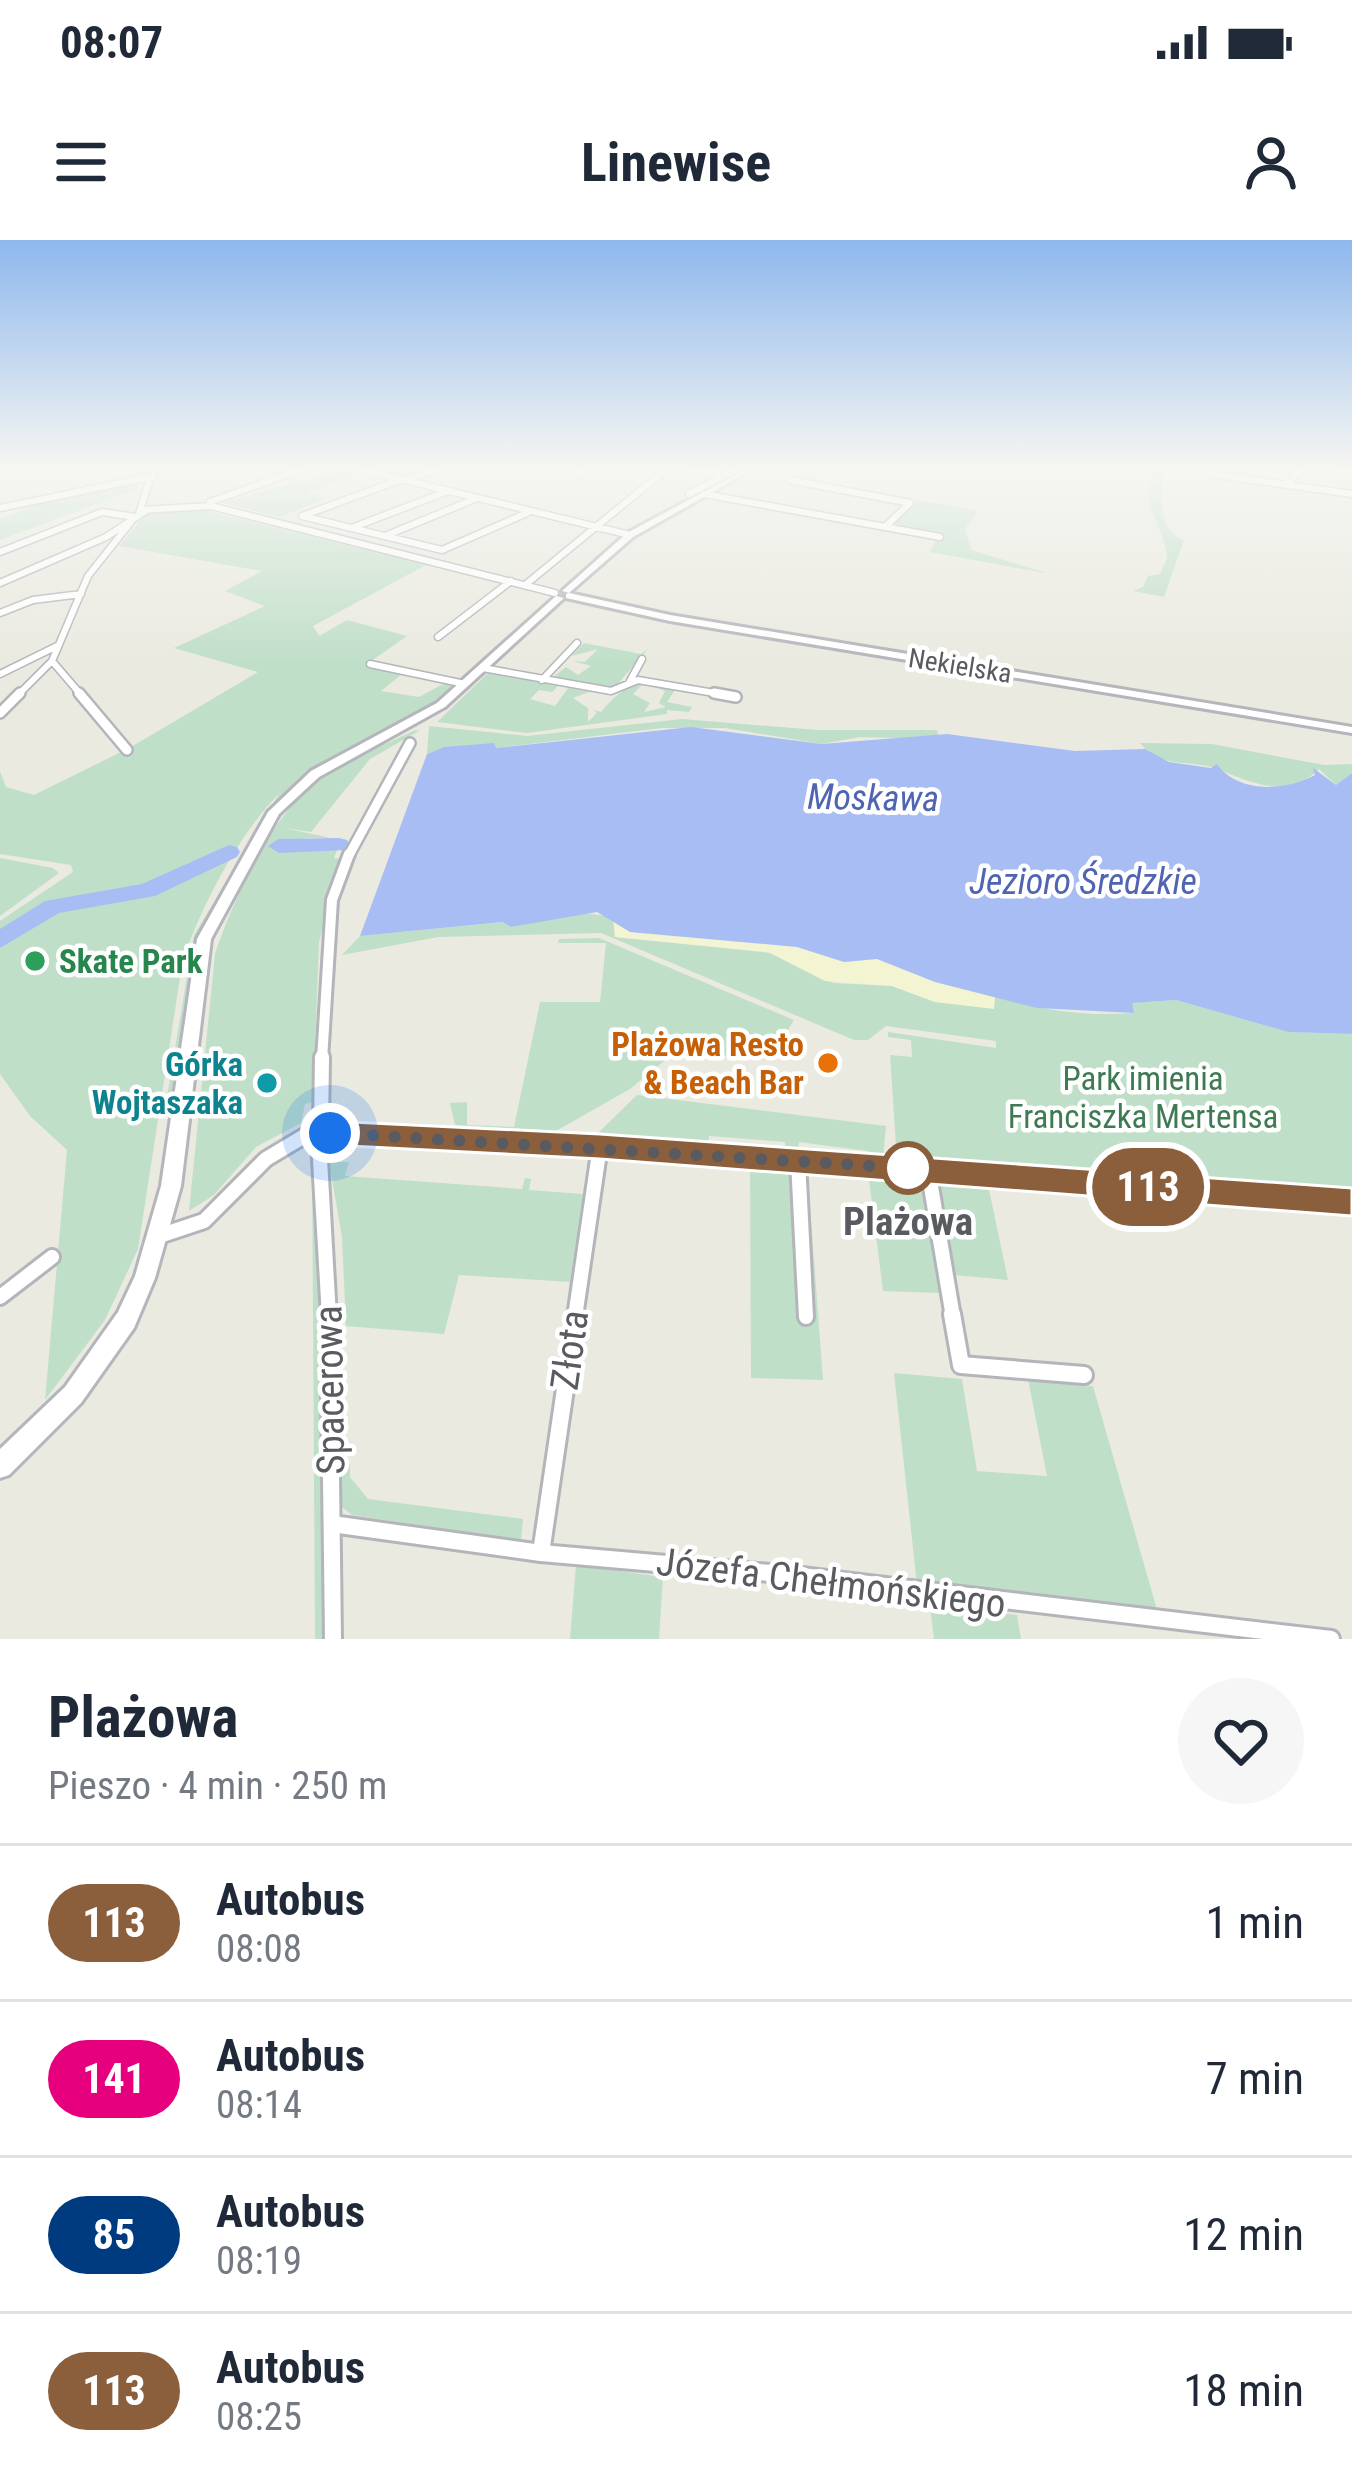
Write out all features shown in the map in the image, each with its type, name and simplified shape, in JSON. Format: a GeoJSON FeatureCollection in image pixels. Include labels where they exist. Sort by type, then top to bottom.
{"type":"FeatureCollection","features":[{"type":"Feature","properties":{"kind":"street"},"geometry":{"type":"LineString","coordinates":[[0,552],[50,532]]}},
{"type":"Feature","properties":{"kind":"street"},"geometry":{"type":"LineString","coordinates":[[0,583],[113,532]]}},
{"type":"Feature","properties":{"kind":"street"},"geometry":{"type":"LineString","coordinates":[[0,713],[52,661],[81,594],[124,532]]}},
{"type":"Feature","properties":{"kind":"street","name":"Nekielska"},"geometry":{"type":"LineString","coordinates":[[319,532],[670,618],[1352,730]]}},
{"type":"Feature","properties":{"kind":"street"},"geometry":{"type":"LineString","coordinates":[[369,532],[442,550],[483,532]]}},
{"type":"Feature","properties":{"kind":"street"},"geometry":{"type":"LineString","coordinates":[[366,544],[394,532]]}},
{"type":"Feature","properties":{"kind":"street"},"geometry":{"type":"LineString","coordinates":[[525,585],[589,532]]}},
{"type":"Feature","properties":{"kind":"street"},"geometry":{"type":"LineString","coordinates":[[618,532],[630,535]]}},
{"type":"Feature","properties":{"kind":"street"},"geometry":{"type":"LineString","coordinates":[[0,1466],[40,1431],[102,1358],[126,1320],[159,1236],[171,1186],[198,960],[213,918],[274,812],[299,785],[421,719],[635,532]]}},
{"type":"Feature","properties":{"kind":"street"},"geometry":{"type":"LineString","coordinates":[[914,532],[940,537]]}},
{"type":"Feature","properties":{"kind":"street"},"geometry":{"type":"LineString","coordinates":[[106,537],[117,539]]}},
{"type":"Feature","properties":{"kind":"street"},"geometry":{"type":"LineString","coordinates":[[0,571],[19,575]]}},
{"type":"Feature","properties":{"kind":"street"},"geometry":{"type":"LineString","coordinates":[[438,638],[511,581]]}},
{"type":"Feature","properties":{"kind":"street"},"geometry":{"type":"LineString","coordinates":[[0,613],[33,600],[81,594]]}},
{"type":"Feature","properties":{"kind":"street"},"geometry":{"type":"LineString","coordinates":[[542,680],[577,643]]}},
{"type":"Feature","properties":{"kind":"street"},"geometry":{"type":"LineString","coordinates":[[0,674],[57,646]]}},
{"type":"Feature","properties":{"kind":"street"},"geometry":{"type":"LineString","coordinates":[[483,668],[610,692],[630,681],[642,659]]}},
{"type":"Feature","properties":{"kind":"street"},"geometry":{"type":"LineString","coordinates":[[52,661],[128,750]]}},
{"type":"Feature","properties":{"kind":"street"},"geometry":{"type":"LineString","coordinates":[[370,664],[465,684]]}},
{"type":"Feature","properties":{"kind":"street"},"geometry":{"type":"LineString","coordinates":[[630,681],[736,697]]}},
{"type":"Feature","properties":{"kind":"street","name":"Spacerowa"},"geometry":{"type":"LineString","coordinates":[[333,1639],[328,1238],[320,1134],[325,940],[332,900],[357,834],[410,743]]}},
{"type":"Feature","properties":{"kind":"street"},"geometry":{"type":"LineString","coordinates":[[159,1236],[204,1221],[266,1159],[320,1134],[600,1146],[1352,1202]]}},
{"type":"Feature","properties":{"kind":"street","name":"Złota"},"geometry":{"type":"LineString","coordinates":[[541,1553],[600,1146]]}},
{"type":"Feature","properties":{"kind":"street"},"geometry":{"type":"LineString","coordinates":[[799,1161],[806,1318]]}},
{"type":"Feature","properties":{"kind":"street"},"geometry":{"type":"LineString","coordinates":[[928,1169],[961,1365],[1084,1375]]}},
{"type":"Feature","properties":{"kind":"street"},"geometry":{"type":"LineString","coordinates":[[0,1297],[52,1256]]}},
{"type":"Feature","properties":{"kind":"street","name":"Józefa Chełmońskiego"},"geometry":{"type":"LineString","coordinates":[[332,1524],[541,1553],[793,1575],[1331,1639]]}},
{"type":"Feature","properties":{"kind":"green space"},"geometry":{"type":"Polygon","coordinates":[[[131,532],[294,532],[426,565],[313,626],[319,636],[347,620],[407,636],[367,664],[401,675],[381,691],[419,697],[445,683],[457,687],[419,716],[309,773],[268,812],[279,794],[222,874],[182,965],[138,1249],[105,1320],[45,1400],[67,1150],[30,1116],[0,1074],[0,921],[73,872],[71,865],[0,854],[0,771],[6,787],[34,795],[131,747],[258,672],[174,648],[265,606],[225,591],[262,571],[119,546],[131,532]]]}},
{"type":"Feature","properties":{"kind":"green space"},"geometry":{"type":"Polygon","coordinates":[[[920,532],[966,532],[971,550],[1050,574],[930,552],[938,537],[920,532]]]}},
{"type":"Feature","properties":{"kind":"green space"},"geometry":{"type":"Polygon","coordinates":[[[1173,532],[1184,540],[1164,597],[1133,591],[1143,587],[1148,576],[1160,574],[1167,558],[1162,535],[1173,532]]]}},
{"type":"Feature","properties":{"kind":"green space"},"geometry":{"type":"Polygon","coordinates":[[[584,643],[641,654],[648,649],[615,687],[552,678],[566,667],[578,675],[591,666],[573,661],[585,662],[598,649],[571,656],[584,643]]]}},
{"type":"Feature","properties":{"kind":"green space"},"geometry":{"type":"Polygon","coordinates":[[[489,672],[558,686],[552,692],[539,690],[530,699],[555,706],[568,688],[589,692],[573,698],[588,708],[588,722],[597,713],[593,710],[601,712],[620,693],[643,684],[633,694],[650,703],[644,712],[666,707],[659,703],[665,691],[649,685],[675,690],[667,702],[692,707],[689,712],[667,710],[667,714],[527,733],[437,722],[489,672]]]}},
{"type":"Feature","properties":{"kind":"green space"},"geometry":{"type":"Polygon","coordinates":[[[682,719],[818,730],[937,730],[939,739],[860,737],[822,744],[725,728],[662,728],[495,748],[444,747],[427,754],[429,726],[527,736],[682,719]]]}},
{"type":"Feature","properties":{"kind":"green space"},"geometry":{"type":"Polygon","coordinates":[[[419,731],[370,759],[311,832],[284,828],[331,838],[306,838],[280,847],[338,847],[334,858],[341,859],[319,942],[313,1102],[305,1104],[301,1123],[256,1147],[214,1195],[189,1211],[215,954],[230,913],[279,822],[307,790],[345,764],[419,731]]]}},
{"type":"Feature","properties":{"kind":"green space"},"geometry":{"type":"Polygon","coordinates":[[[1140,743],[1212,744],[1324,765],[1352,764],[1352,773],[1336,785],[1319,769],[1296,784],[1271,786],[1210,767],[1168,761],[1140,743]]]}},
{"type":"Feature","properties":{"kind":"green space"},"geometry":{"type":"Polygon","coordinates":[[[266,815],[194,945],[170,1107],[165,1108],[194,935],[266,815]]]}},
{"type":"Feature","properties":{"kind":"green space"},"geometry":{"type":"Polygon","coordinates":[[[0,858],[53,868],[59,873],[0,916],[0,858]]]}},
{"type":"Feature","properties":{"kind":"green space","name":"Park imienia Franciszka Mertensa"},"geometry":{"type":"Polygon","coordinates":[[[577,912],[613,917],[615,937],[771,953],[833,983],[892,986],[935,1002],[994,1008],[995,996],[1063,1011],[1115,1014],[1133,1013],[1131,1003],[1176,1000],[1288,1032],[1352,1034],[1352,1195],[897,1161],[890,1055],[912,1057],[911,1040],[888,1037],[888,1032],[996,1048],[996,1041],[886,1026],[868,1040],[854,1040],[601,933],[438,937],[342,955],[360,936],[504,922],[511,927],[577,912]]]}},
{"type":"Feature","properties":{"kind":"green space"},"geometry":{"type":"Polygon","coordinates":[[[599,938],[794,1020],[770,1060],[675,1052],[630,1089],[556,1131],[455,1125],[450,1103],[467,1102],[467,1125],[514,1127],[540,1002],[600,1002],[606,943],[558,943],[559,939],[599,938]]]}},
{"type":"Feature","properties":{"kind":"green space"},"geometry":{"type":"Polygon","coordinates":[[[637,1095],[886,1126],[883,1158],[869,1157],[868,1151],[799,1142],[798,1155],[785,1155],[785,1142],[709,1136],[708,1148],[601,1141],[596,1135],[637,1095]]]}},
{"type":"Feature","properties":{"kind":"green space"},"geometry":{"type":"Polygon","coordinates":[[[312,1155],[323,1239],[325,1639],[315,1639],[312,1155]]]}},
{"type":"Feature","properties":{"kind":"green space"},"geometry":{"type":"Polygon","coordinates":[[[329,1162],[349,1162],[345,1176],[522,1189],[525,1178],[531,1179],[529,1190],[583,1194],[570,1282],[459,1275],[444,1334],[346,1326],[342,1237],[329,1162]]]}},
{"type":"Feature","properties":{"kind":"green space"},"geometry":{"type":"Polygon","coordinates":[[[750,1162],[807,1167],[823,1380],[751,1378],[750,1162]]]}},
{"type":"Feature","properties":{"kind":"green space"},"geometry":{"type":"Polygon","coordinates":[[[868,1172],[911,1174],[923,1184],[940,1293],[883,1291],[868,1172]]]}},
{"type":"Feature","properties":{"kind":"green space"},"geometry":{"type":"Polygon","coordinates":[[[935,1176],[987,1180],[1008,1280],[954,1275],[935,1176]]]}},
{"type":"Feature","properties":{"kind":"green space"},"geometry":{"type":"Polygon","coordinates":[[[894,1373],[962,1379],[977,1471],[1047,1476],[1028,1379],[1093,1386],[1158,1613],[917,1585],[894,1373]]]}},
{"type":"Feature","properties":{"kind":"green space"},"geometry":{"type":"Polygon","coordinates":[[[350,1464],[350,1477],[368,1499],[523,1519],[521,1541],[352,1515],[342,1507],[341,1467],[350,1464]]]}},
{"type":"Feature","properties":{"kind":"green space"},"geometry":{"type":"Polygon","coordinates":[[[576,1565],[663,1577],[659,1639],[570,1639],[576,1565]]]}},
{"type":"Feature","properties":{"kind":"green space"},"geometry":{"type":"Polygon","coordinates":[[[930,1606],[1017,1615],[1021,1639],[934,1639],[930,1606]]]}},
{"type":"Feature","properties":{"kind":"sand"},"geometry":{"type":"Polygon","coordinates":[[[613,917],[636,933],[797,947],[844,962],[877,959],[935,982],[995,996],[994,1009],[935,1002],[892,986],[825,981],[768,952],[615,937],[613,917]]]}},
{"type":"Feature","properties":{"kind":"water","name":"Jezioro Średzkie"},"geometry":{"type":"Polygon","coordinates":[[[691,727],[822,744],[947,734],[1075,751],[1145,749],[1169,762],[1211,768],[1217,764],[1237,781],[1263,787],[1303,780],[1315,775],[1313,768],[1336,785],[1352,773],[1352,1034],[1288,1032],[1176,1000],[1132,1003],[1134,1013],[1037,1008],[935,982],[877,959],[844,962],[797,947],[630,932],[597,912],[511,927],[503,922],[360,936],[427,754],[444,747],[494,743],[496,748],[691,727]]]}},
{"type":"Feature","properties":{"kind":"waterway","name":"Moskawa"},"geometry":{"type":"LineString","coordinates":[[279,846],[339,845]]}},
{"type":"Feature","properties":{"kind":"waterway","name":"Moskawa"},"geometry":{"type":"LineString","coordinates":[[0,940],[53,906],[147,891],[229,852]]}},
{"type":"Feature","properties":{"kind":"bus line","name":"113"},"geometry":{"type":"LineString","coordinates":[[330,1133],[600,1146],[1352,1202]]}},
{"type":"Feature","properties":{"kind":"place","name":"Skate Park"},"geometry":{"type":"Point","coordinates":[35,961]}},
{"type":"Feature","properties":{"kind":"place","name":"Plażowa Resto & Beach Bar"},"geometry":{"type":"Point","coordinates":[828,1063]}},
{"type":"Feature","properties":{"kind":"place","name":"Górka Wojtaszaka"},"geometry":{"type":"Point","coordinates":[267,1083]}},
{"type":"Feature","properties":{"kind":"place","name":"Plażowa"},"geometry":{"type":"Point","coordinates":[908,1168]}},
{"type":"Feature","properties":{"kind":"route"},"geometry":{"type":"LineString","coordinates":[[330,1133],[908,1168]]}}]}
